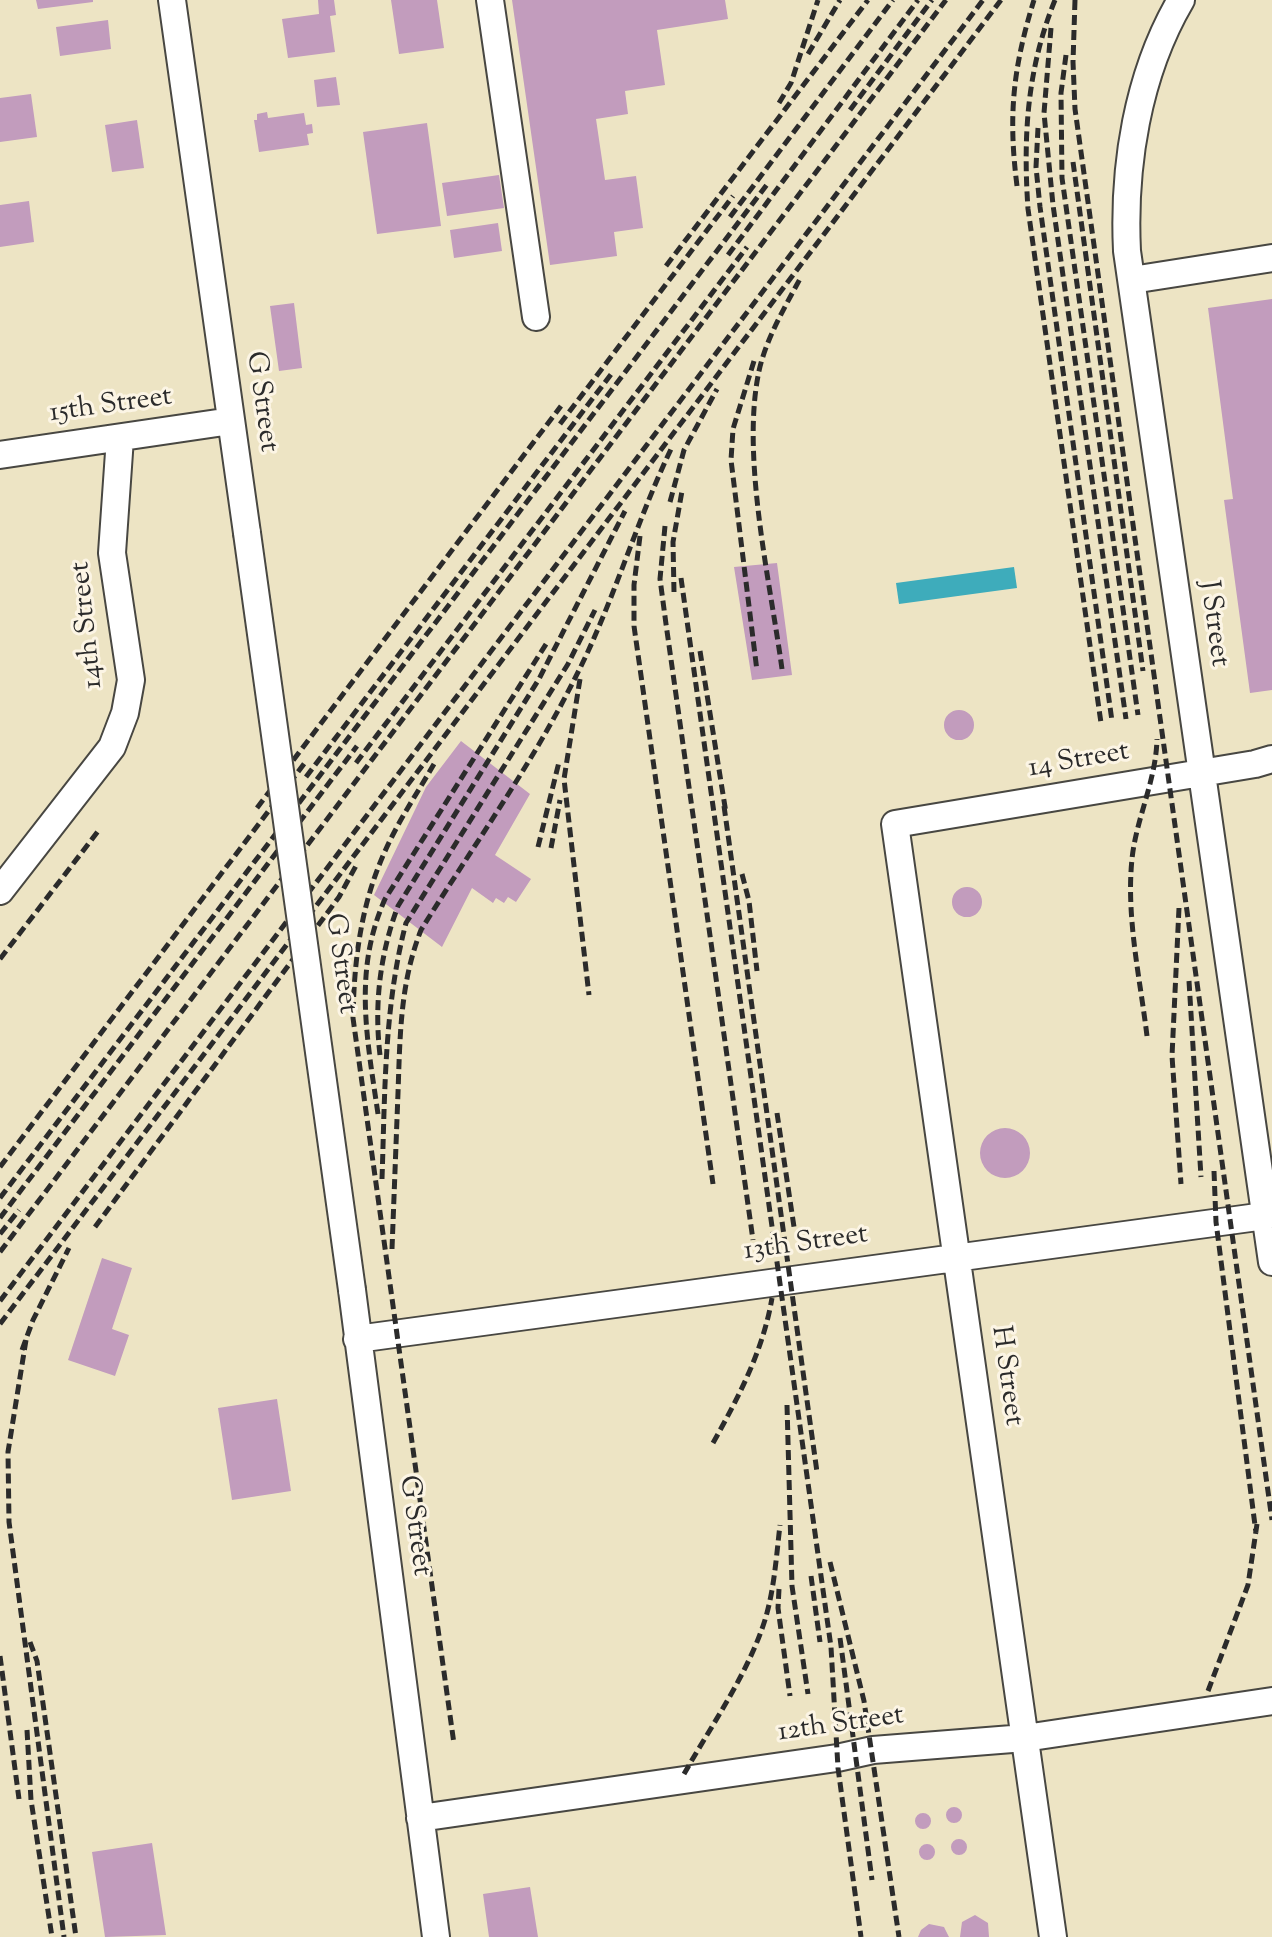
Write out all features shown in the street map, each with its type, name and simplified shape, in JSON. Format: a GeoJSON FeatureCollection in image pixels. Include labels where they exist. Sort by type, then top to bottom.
{"type":"FeatureCollection","features":[{"type":"Feature","properties":{"kind":"lane","name":"G Street"},"geometry":{"type":"LineString","coordinates":[[172,0],[352,1290],[436,1937]]}},
{"type":"Feature","properties":{"kind":"lane"},"geometry":{"type":"LineString","coordinates":[[490,0],[536,317]]}},
{"type":"Feature","properties":{"kind":"lane","name":"J Street"},"geometry":{"type":"LineString","coordinates":[[1181,0],[1152,67],[1133,136],[1125,201],[1132,280],[1272,1262]]}},
{"type":"Feature","properties":{"kind":"lane"},"geometry":{"type":"LineString","coordinates":[[1132,280],[1272,258]]}},
{"type":"Feature","properties":{"kind":"lane","name":"15th Street"},"geometry":{"type":"LineString","coordinates":[[0,455],[231,421]]}},
{"type":"Feature","properties":{"kind":"lane","name":"14th Street"},"geometry":{"type":"LineString","coordinates":[[0,891],[112,747],[125,713],[131,680],[113,554],[120,438]]}},
{"type":"Feature","properties":{"kind":"lane","name":"14 Street"},"geometry":{"type":"LineString","coordinates":[[895,824],[1272,759]]}},
{"type":"Feature","properties":{"kind":"lane","name":"H Street"},"geometry":{"type":"LineString","coordinates":[[895,824],[1053,1937]]}},
{"type":"Feature","properties":{"kind":"lane","name":"13th Street"},"geometry":{"type":"LineString","coordinates":[[357,1339],[957,1255],[1265,1216]]}},
{"type":"Feature","properties":{"kind":"lane","name":"12th Street"},"geometry":{"type":"LineString","coordinates":[[420,1818],[837,1758],[873,1750],[1025,1738],[1272,1701]]}},
{"type":"Feature","properties":{"kind":"water"},"geometry":{"type":"Polygon","coordinates":[[[1014,567],[1017,588],[899,604],[896,583],[1014,567]]]}},
{"type":"Feature","properties":{"kind":"building"},"geometry":{"type":"Polygon","coordinates":[[[36,0],[93,0],[93,2],[38,9],[36,0]]]}},
{"type":"Feature","properties":{"kind":"building"},"geometry":{"type":"Polygon","coordinates":[[[318,0],[334,0],[336,15],[330,16],[335,52],[288,58],[282,19],[319,14],[318,0]]]}},
{"type":"Feature","properties":{"kind":"building"},"geometry":{"type":"Polygon","coordinates":[[[391,0],[437,0],[444,48],[399,54],[391,0]]]}},
{"type":"Feature","properties":{"kind":"building"},"geometry":{"type":"Polygon","coordinates":[[[512,0],[725,0],[728,19],[657,30],[665,85],[625,91],[628,114],[596,119],[605,180],[636,176],[643,228],[614,232],[617,256],[550,265],[512,0]]]}},
{"type":"Feature","properties":{"kind":"building"},"geometry":{"type":"Polygon","coordinates":[[[108,20],[111,49],[60,56],[56,27],[108,20]]]}},
{"type":"Feature","properties":{"kind":"building"},"geometry":{"type":"Polygon","coordinates":[[[336,77],[340,105],[317,107],[314,80],[336,77]]]}},
{"type":"Feature","properties":{"kind":"building"},"geometry":{"type":"Polygon","coordinates":[[[31,94],[37,137],[0,142],[0,98],[31,94]]]}},
{"type":"Feature","properties":{"kind":"building"},"geometry":{"type":"Polygon","coordinates":[[[267,112],[268,118],[304,113],[306,125],[312,124],[313,133],[307,134],[309,145],[259,152],[254,120],[257,120],[257,114],[267,112]]]}},
{"type":"Feature","properties":{"kind":"building"},"geometry":{"type":"Polygon","coordinates":[[[137,120],[144,168],[112,172],[105,125],[137,120]]]}},
{"type":"Feature","properties":{"kind":"building"},"geometry":{"type":"Polygon","coordinates":[[[427,123],[441,226],[377,234],[363,132],[427,123]]]}},
{"type":"Feature","properties":{"kind":"building"},"geometry":{"type":"Polygon","coordinates":[[[499,175],[504,208],[447,216],[442,183],[499,175]]]}},
{"type":"Feature","properties":{"kind":"building"},"geometry":{"type":"Polygon","coordinates":[[[29,201],[34,242],[0,247],[0,205],[29,201]]]}},
{"type":"Feature","properties":{"kind":"building"},"geometry":{"type":"Polygon","coordinates":[[[498,223],[502,251],[454,258],[450,230],[498,223]]]}},
{"type":"Feature","properties":{"kind":"building"},"geometry":{"type":"Polygon","coordinates":[[[1272,299],[1272,690],[1250,693],[1224,500],[1233,499],[1208,308],[1272,299]]]}},
{"type":"Feature","properties":{"kind":"building"},"geometry":{"type":"Polygon","coordinates":[[[294,303],[302,368],[279,371],[270,306],[294,303]]]}},
{"type":"Feature","properties":{"kind":"building"},"geometry":{"type":"Polygon","coordinates":[[[777,563],[792,675],[752,680],[734,567],[777,563]]]}},
{"type":"Feature","properties":{"kind":"building"},"geometry":{"type":"Polygon","coordinates":[[[959,710],[970,714],[974,725],[970,736],[959,740],[948,736],[944,725],[948,714],[959,710]]]}},
{"type":"Feature","properties":{"kind":"building"},"geometry":{"type":"Polygon","coordinates":[[[461,741],[530,794],[495,855],[531,879],[516,902],[508,897],[504,903],[496,898],[493,903],[472,888],[442,947],[374,895],[426,787],[461,741]]]}},
{"type":"Feature","properties":{"kind":"building"},"geometry":{"type":"Polygon","coordinates":[[[967,887],[978,891],[982,902],[978,913],[967,917],[956,913],[952,902],[956,891],[967,887]]]}},
{"type":"Feature","properties":{"kind":"building"},"geometry":{"type":"Polygon","coordinates":[[[1005,1128],[1023,1135],[1030,1153],[1023,1171],[1005,1178],[987,1171],[980,1153],[987,1135],[1005,1128]]]}},
{"type":"Feature","properties":{"kind":"building"},"geometry":{"type":"Polygon","coordinates":[[[102,1258],[132,1268],[112,1329],[129,1335],[115,1376],[68,1360],[102,1258]]]}},
{"type":"Feature","properties":{"kind":"building"},"geometry":{"type":"Polygon","coordinates":[[[277,1399],[291,1491],[232,1500],[218,1408],[277,1399]]]}},
{"type":"Feature","properties":{"kind":"building"},"geometry":{"type":"Polygon","coordinates":[[[951,1807],[957,1807],[962,1815],[960,1821],[951,1823],[946,1818],[946,1812],[951,1807]]]}},
{"type":"Feature","properties":{"kind":"building"},"geometry":{"type":"Polygon","coordinates":[[[920,1813],[926,1813],[931,1821],[929,1827],[920,1829],[915,1824],[915,1818],[920,1813]]]}},
{"type":"Feature","properties":{"kind":"building"},"geometry":{"type":"Polygon","coordinates":[[[956,1839],[962,1839],[967,1847],[965,1853],[956,1855],[951,1850],[951,1844],[956,1839]]]}},
{"type":"Feature","properties":{"kind":"building"},"geometry":{"type":"Polygon","coordinates":[[[152,1843],[166,1935],[105,1937],[92,1852],[152,1843]]]}},
{"type":"Feature","properties":{"kind":"building"},"geometry":{"type":"Polygon","coordinates":[[[924,1844],[930,1844],[935,1852],[933,1858],[924,1860],[919,1855],[919,1849],[924,1844]]]}},
{"type":"Feature","properties":{"kind":"building"},"geometry":{"type":"Polygon","coordinates":[[[530,1887],[538,1937],[489,1937],[483,1894],[530,1887]]]}},
{"type":"Feature","properties":{"kind":"building"},"geometry":{"type":"Polygon","coordinates":[[[975,1915],[988,1923],[989,1937],[960,1937],[962,1922],[975,1915]]]}},
{"type":"Feature","properties":{"kind":"building"},"geometry":{"type":"Polygon","coordinates":[[[929,1924],[944,1927],[949,1937],[918,1937],[921,1930],[929,1924]]]}},
{"type":"Feature","properties":{"kind":"railway"},"geometry":{"type":"LineString","coordinates":[[779,103],[791,83],[818,0]]}},
{"type":"Feature","properties":{"kind":"railway"},"geometry":{"type":"LineString","coordinates":[[808,54],[840,0]]}},
{"type":"Feature","properties":{"kind":"railway"},"geometry":{"type":"LineString","coordinates":[[666,266],[868,0]]}},
{"type":"Feature","properties":{"kind":"railway"},"geometry":{"type":"LineString","coordinates":[[730,217],[893,0]]}},
{"type":"Feature","properties":{"kind":"railway"},"geometry":{"type":"LineString","coordinates":[[728,255],[918,0]]}},
{"type":"Feature","properties":{"kind":"railway"},"geometry":{"type":"LineString","coordinates":[[850,110],[932,0]]}},
{"type":"Feature","properties":{"kind":"railway"},"geometry":{"type":"LineString","coordinates":[[0,1252],[946,0]]}},
{"type":"Feature","properties":{"kind":"railway"},"geometry":{"type":"LineString","coordinates":[[0,1301],[983,0]]}},
{"type":"Feature","properties":{"kind":"railway"},"geometry":{"type":"LineString","coordinates":[[0,1324],[1001,0]]}},
{"type":"Feature","properties":{"kind":"railway"},"geometry":{"type":"LineString","coordinates":[[1017,186],[1013,137],[1014,92],[1021,48],[1034,0]]}},
{"type":"Feature","properties":{"kind":"railway"},"geometry":{"type":"LineString","coordinates":[[1055,0],[1038,52],[1029,103],[1026,155],[1028,209],[1101,723]]}},
{"type":"Feature","properties":{"kind":"railway"},"geometry":{"type":"LineString","coordinates":[[1075,0],[1075,109],[1272,1520]]}},
{"type":"Feature","properties":{"kind":"railway"},"geometry":{"type":"LineString","coordinates":[[1051,28],[1044,113],[1053,205],[1126,719]]}},
{"type":"Feature","properties":{"kind":"railway"},"geometry":{"type":"LineString","coordinates":[[1066,55],[1061,93],[1062,178],[1138,715]]}},
{"type":"Feature","properties":{"kind":"railway"},"geometry":{"type":"LineString","coordinates":[[1038,128],[1036,167],[1040,207],[1112,721]]}},
{"type":"Feature","properties":{"kind":"railway"},"geometry":{"type":"LineString","coordinates":[[1073,162],[1143,671]]}},
{"type":"Feature","properties":{"kind":"railway"},"geometry":{"type":"LineString","coordinates":[[0,1198],[769,182]]}},
{"type":"Feature","properties":{"kind":"railway"},"geometry":{"type":"LineString","coordinates":[[560,424],[733,196]]}},
{"type":"Feature","properties":{"kind":"railway"},"geometry":{"type":"LineString","coordinates":[[356,763],[747,247]]}},
{"type":"Feature","properties":{"kind":"railway"},"geometry":{"type":"LineString","coordinates":[[782,669],[755,483],[754,409],[758,376],[765,350],[801,277]]}},
{"type":"Feature","properties":{"kind":"railway"},"geometry":{"type":"LineString","coordinates":[[754,361],[733,429],[731,460],[757,671]]}},
{"type":"Feature","properties":{"kind":"railway"},"geometry":{"type":"LineString","coordinates":[[306,777],[612,373]]}},
{"type":"Feature","properties":{"kind":"railway"},"geometry":{"type":"LineString","coordinates":[[670,502],[684,450],[717,389]]}},
{"type":"Feature","properties":{"kind":"railway"},"geometry":{"type":"LineString","coordinates":[[257,808],[561,406]]}},
{"type":"Feature","properties":{"kind":"railway"},"geometry":{"type":"LineString","coordinates":[[392,1249],[402,1010],[414,950],[421,930],[519,778],[572,684],[599,626],[672,447]]}},
{"type":"Feature","properties":{"kind":"railway"},"geometry":{"type":"LineString","coordinates":[[674,592],[673,542],[682,491]]}},
{"type":"Feature","properties":{"kind":"railway"},"geometry":{"type":"LineString","coordinates":[[380,1055],[380,979],[398,906],[539,679],[625,511]]}},
{"type":"Feature","properties":{"kind":"railway"},"geometry":{"type":"LineString","coordinates":[[665,526],[660,579],[753,1240]]}},
{"type":"Feature","properties":{"kind":"railway"},"geometry":{"type":"LineString","coordinates":[[640,536],[634,585],[634,626],[713,1184]]}},
{"type":"Feature","properties":{"kind":"railway"},"geometry":{"type":"LineString","coordinates":[[681,578],[831,1647],[838,1768],[861,1937]]}},
{"type":"Feature","properties":{"kind":"railway"},"geometry":{"type":"LineString","coordinates":[[382,1179],[390,1018],[393,986],[406,923],[568,664],[595,610]]}},
{"type":"Feature","properties":{"kind":"railway"},"geometry":{"type":"LineString","coordinates":[[378,1114],[365,1005],[369,952],[375,926],[385,899],[548,641]]}},
{"type":"Feature","properties":{"kind":"railway"},"geometry":{"type":"LineString","coordinates":[[700,651],[726,813]]}},
{"type":"Feature","properties":{"kind":"railway"},"geometry":{"type":"LineString","coordinates":[[580,679],[564,779],[589,995]]}},
{"type":"Feature","properties":{"kind":"railway"},"geometry":{"type":"LineString","coordinates":[[1147,1036],[1132,925],[1131,881],[1134,844],[1153,770],[1157,739]]}},
{"type":"Feature","properties":{"kind":"railway"},"geometry":{"type":"LineString","coordinates":[[0,1218],[357,746]]}},
{"type":"Feature","properties":{"kind":"railway"},"geometry":{"type":"LineString","coordinates":[[0,1167],[307,760]]}},
{"type":"Feature","properties":{"kind":"railway"},"geometry":{"type":"LineString","coordinates":[[538,847],[559,762]]}},
{"type":"Feature","properties":{"kind":"railway"},"geometry":{"type":"LineString","coordinates":[[434,764],[391,838],[370,890],[357,953],[353,1018],[454,1744]]}},
{"type":"Feature","properties":{"kind":"railway"},"geometry":{"type":"LineString","coordinates":[[551,848],[560,800]]}},
{"type":"Feature","properties":{"kind":"railway"},"geometry":{"type":"LineString","coordinates":[[724,806],[817,1472]]}},
{"type":"Feature","properties":{"kind":"railway"},"geometry":{"type":"LineString","coordinates":[[0,959],[99,830]]}},
{"type":"Feature","properties":{"kind":"railway"},"geometry":{"type":"LineString","coordinates":[[95,1227],[339,897],[357,864]]}},
{"type":"Feature","properties":{"kind":"railway"},"geometry":{"type":"LineString","coordinates":[[742,874],[749,901],[757,971]]}},
{"type":"Feature","properties":{"kind":"railway"},"geometry":{"type":"LineString","coordinates":[[1179,908],[1172,1056],[1181,1184]]}},
{"type":"Feature","properties":{"kind":"railway"},"geometry":{"type":"LineString","coordinates":[[1189,981],[1201,1177]]}},
{"type":"Feature","properties":{"kind":"railway"},"geometry":{"type":"LineString","coordinates":[[777,1113],[794,1227]]}},
{"type":"Feature","properties":{"kind":"railway"},"geometry":{"type":"LineString","coordinates":[[1214,1171],[1216,1222],[1256,1533]]}},
{"type":"Feature","properties":{"kind":"railway"},"geometry":{"type":"LineString","coordinates":[[0,1234],[19,1210]]}},
{"type":"Feature","properties":{"kind":"railway"},"geometry":{"type":"LineString","coordinates":[[22,1350],[33,1320],[69,1248]]}},
{"type":"Feature","properties":{"kind":"railway"},"geometry":{"type":"LineString","coordinates":[[713,1443],[756,1355],[772,1298]]}},
{"type":"Feature","properties":{"kind":"railway"},"geometry":{"type":"LineString","coordinates":[[26,1340],[8,1452],[9,1522],[64,1937]]}},
{"type":"Feature","properties":{"kind":"railway"},"geometry":{"type":"LineString","coordinates":[[787,1405],[792,1586],[808,1694]]}},
{"type":"Feature","properties":{"kind":"railway"},"geometry":{"type":"LineString","coordinates":[[1208,1691],[1248,1585],[1257,1524]]}},
{"type":"Feature","properties":{"kind":"railway"},"geometry":{"type":"LineString","coordinates":[[684,1774],[756,1645],[767,1614],[780,1525]]}},
{"type":"Feature","properties":{"kind":"railway"},"geometry":{"type":"LineString","coordinates":[[830,1562],[864,1701],[899,1937]]}},
{"type":"Feature","properties":{"kind":"railway"},"geometry":{"type":"LineString","coordinates":[[811,1576],[820,1642]]}},
{"type":"Feature","properties":{"kind":"railway"},"geometry":{"type":"LineString","coordinates":[[779,1589],[778,1608],[790,1696]]}},
{"type":"Feature","properties":{"kind":"railway"},"geometry":{"type":"LineString","coordinates":[[840,1638],[872,1880]]}},
{"type":"Feature","properties":{"kind":"railway"},"geometry":{"type":"LineString","coordinates":[[30,1642],[37,1661],[76,1937]]}},
{"type":"Feature","properties":{"kind":"railway"},"geometry":{"type":"LineString","coordinates":[[0,1656],[19,1799]]}},
{"type":"Feature","properties":{"kind":"railway"},"geometry":{"type":"LineString","coordinates":[[27,1730],[31,1800],[52,1937]]}}]}
